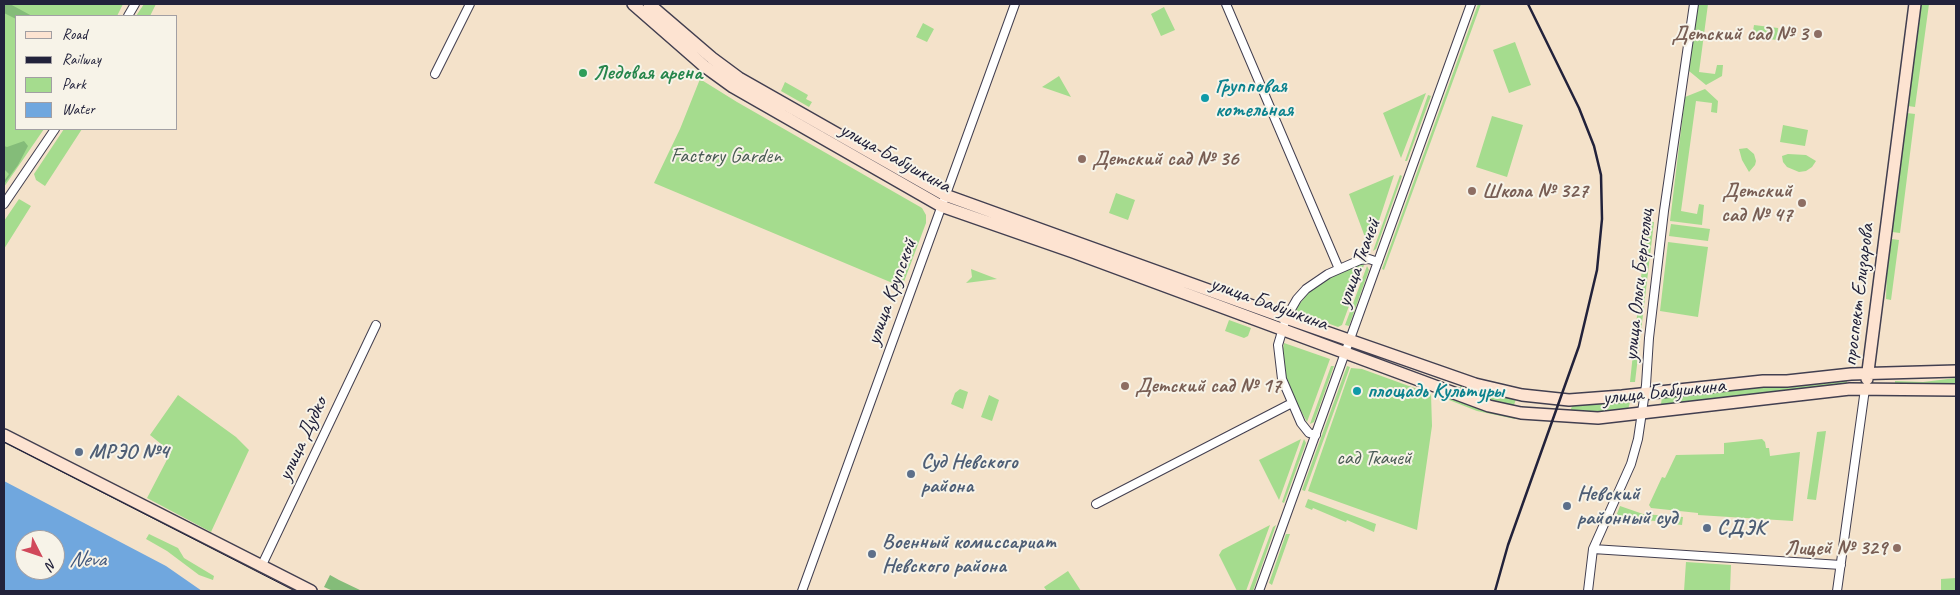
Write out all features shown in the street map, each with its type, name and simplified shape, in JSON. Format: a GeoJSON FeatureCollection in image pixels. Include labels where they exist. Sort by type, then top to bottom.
{"type":"FeatureCollection","features":[{"type":"Feature","properties":{"kind":"street"},"geometry":{"type":"LineString","coordinates":[[129,15],[135,4]]}},
{"type":"Feature","properties":{"kind":"street"},"geometry":{"type":"LineString","coordinates":[[435,74],[470,4]]}},
{"type":"Feature","properties":{"kind":"street","name":"улица Бабушкина"},"geometry":{"type":"LineString","coordinates":[[633,4],[704,66],[733,87],[941,206],[1284,324],[1349,341],[1475,384],[1522,395],[1568,400],[1763,381],[1867,374],[1956,371]]}},
{"type":"Feature","properties":{"kind":"street","name":"улица Бабушкина"},"geometry":{"type":"LineString","coordinates":[[648,4],[712,58],[739,78],[945,195],[1284,324],[1345,353],[1489,406],[1521,413],[1598,418],[1850,390],[1956,390]]}},
{"type":"Feature","properties":{"kind":"street","name":"улица Крупской"},"geometry":{"type":"LineString","coordinates":[[802,591],[1015,4]]}},
{"type":"Feature","properties":{"kind":"street"},"geometry":{"type":"LineString","coordinates":[[1226,4],[1339,269]]}},
{"type":"Feature","properties":{"kind":"street","name":"улица Ткачей"},"geometry":{"type":"LineString","coordinates":[[1259,591],[1471,4]]}},
{"type":"Feature","properties":{"kind":"street","name":"улица Ольги Берггольц"},"geometry":{"type":"LineString","coordinates":[[1588,591],[1593,549],[1631,464],[1638,439],[1664,211],[1694,4]]}},
{"type":"Feature","properties":{"kind":"street","name":"проспект Елизарова"},"geometry":{"type":"LineString","coordinates":[[1837,591],[1915,4]]}},
{"type":"Feature","properties":{"kind":"street"},"geometry":{"type":"LineString","coordinates":[[4,204],[54,130]]}},
{"type":"Feature","properties":{"kind":"street"},"geometry":{"type":"LineString","coordinates":[[1316,435],[1309,433],[1284,386],[1278,345],[1284,324],[1297,299],[1306,289],[1328,274],[1369,259],[1378,262]]}},
{"type":"Feature","properties":{"kind":"street","name":"улица Дудко"},"geometry":{"type":"LineString","coordinates":[[261,567],[376,325]]}},
{"type":"Feature","properties":{"kind":"street"},"geometry":{"type":"LineString","coordinates":[[1521,413],[1522,395]]}},
{"type":"Feature","properties":{"kind":"street"},"geometry":{"type":"LineString","coordinates":[[1562,417],[1568,400]]}},
{"type":"Feature","properties":{"kind":"street"},"geometry":{"type":"LineString","coordinates":[[1096,504],[1292,403]]}},
{"type":"Feature","properties":{"kind":"street"},"geometry":{"type":"LineString","coordinates":[[4,435],[310,591]]}},
{"type":"Feature","properties":{"kind":"street"},"geometry":{"type":"LineString","coordinates":[[1593,549],[1841,565]]}},
{"type":"Feature","properties":{"kind":"green space"},"geometry":{"type":"Polygon","coordinates":[[[4,4],[123,4],[118,15],[15,15],[15,130],[43,130],[4,187],[4,4]]]}},
{"type":"Feature","properties":{"kind":"green space"},"geometry":{"type":"Polygon","coordinates":[[[4,4],[10,4],[30,15],[15,15],[15,18],[4,13],[4,4]]]}},
{"type":"Feature","properties":{"kind":"green space"},"geometry":{"type":"Polygon","coordinates":[[[144,4],[156,4],[150,15],[137,15],[144,4]]]}},
{"type":"Feature","properties":{"kind":"green space"},"geometry":{"type":"Polygon","coordinates":[[[1478,4],[1481,4],[1384,270],[1382,269],[1478,4]]]}},
{"type":"Feature","properties":{"kind":"green space"},"geometry":{"type":"Polygon","coordinates":[[[1697,4],[1708,4],[1699,72],[1715,74],[1717,65],[1723,65],[1722,76],[1706,85],[1689,71],[1697,4]]]}},
{"type":"Feature","properties":{"kind":"green space"},"geometry":{"type":"Polygon","coordinates":[[[1921,4],[1929,4],[1915,107],[1908,106],[1921,4]]]}},
{"type":"Feature","properties":{"kind":"green space"},"geometry":{"type":"Polygon","coordinates":[[[1164,7],[1175,30],[1161,36],[1151,14],[1164,7]]]}},
{"type":"Feature","properties":{"kind":"green space"},"geometry":{"type":"Polygon","coordinates":[[[923,23],[934,29],[927,42],[916,37],[923,23]]]}},
{"type":"Feature","properties":{"kind":"green space"},"geometry":{"type":"Polygon","coordinates":[[[1754,25],[1778,28],[1777,40],[1752,37],[1754,25]]]}},
{"type":"Feature","properties":{"kind":"green space"},"geometry":{"type":"Polygon","coordinates":[[[1515,42],[1531,85],[1509,93],[1493,50],[1515,42]]]}},
{"type":"Feature","properties":{"kind":"green space"},"geometry":{"type":"Polygon","coordinates":[[[1059,76],[1071,97],[1042,87],[1059,76]]]}},
{"type":"Feature","properties":{"kind":"green space","name":"Factory Garden"},"geometry":{"type":"Polygon","coordinates":[[[700,79],[922,208],[926,215],[926,223],[902,287],[654,183],[680,129],[700,79]]]}},
{"type":"Feature","properties":{"kind":"green space"},"geometry":{"type":"Polygon","coordinates":[[[785,82],[808,95],[806,99],[812,102],[809,107],[781,91],[785,82]]]}},
{"type":"Feature","properties":{"kind":"green space"},"geometry":{"type":"Polygon","coordinates":[[[1705,89],[1718,101],[1717,113],[1711,112],[1712,103],[1696,101],[1681,211],[1697,214],[1699,204],[1704,205],[1702,225],[1670,221],[1685,97],[1705,89]]]}},
{"type":"Feature","properties":{"kind":"green space"},"geometry":{"type":"Polygon","coordinates":[[[1426,93],[1401,158],[1383,113],[1426,93]]]}},
{"type":"Feature","properties":{"kind":"green space"},"geometry":{"type":"Polygon","coordinates":[[[1428,95],[1431,96],[1407,161],[1405,161],[1428,95]]]}},
{"type":"Feature","properties":{"kind":"green space"},"geometry":{"type":"Polygon","coordinates":[[[1907,113],[1915,114],[1900,233],[1892,232],[1907,113]]]}},
{"type":"Feature","properties":{"kind":"green space"},"geometry":{"type":"Polygon","coordinates":[[[1492,116],[1523,125],[1507,177],[1476,167],[1492,116]]]}},
{"type":"Feature","properties":{"kind":"green space"},"geometry":{"type":"Polygon","coordinates":[[[1783,125],[1808,130],[1805,146],[1780,142],[1783,125]]]}},
{"type":"Feature","properties":{"kind":"green space"},"geometry":{"type":"Polygon","coordinates":[[[63,130],[81,130],[45,186],[36,180],[34,174],[63,130]]]}},
{"type":"Feature","properties":{"kind":"green space"},"geometry":{"type":"Polygon","coordinates":[[[24,141],[28,146],[18,165],[4,184],[9,174],[4,169],[4,146],[7,147],[24,141]]]}},
{"type":"Feature","properties":{"kind":"green space"},"geometry":{"type":"Polygon","coordinates":[[[1747,148],[1754,154],[1756,161],[1749,172],[1742,160],[1739,149],[1747,148]]]}},
{"type":"Feature","properties":{"kind":"green space"},"geometry":{"type":"Polygon","coordinates":[[[1788,154],[1806,155],[1816,161],[1806,171],[1799,172],[1787,167],[1783,162],[1782,156],[1788,154]]]}},
{"type":"Feature","properties":{"kind":"green space"},"geometry":{"type":"Polygon","coordinates":[[[1394,175],[1370,248],[1369,248],[1349,194],[1394,175]]]}},
{"type":"Feature","properties":{"kind":"green space"},"geometry":{"type":"Polygon","coordinates":[[[1400,175],[1402,176],[1376,249],[1373,251],[1400,175]]]}},
{"type":"Feature","properties":{"kind":"green space"},"geometry":{"type":"Polygon","coordinates":[[[1116,193],[1135,200],[1128,220],[1109,213],[1116,193]]]}},
{"type":"Feature","properties":{"kind":"green space"},"geometry":{"type":"Polygon","coordinates":[[[19,199],[31,206],[4,249],[4,221],[19,199]]]}},
{"type":"Feature","properties":{"kind":"green space"},"geometry":{"type":"Polygon","coordinates":[[[1647,221],[1654,222],[1635,382],[1630,382],[1647,221]]]}},
{"type":"Feature","properties":{"kind":"green space"},"geometry":{"type":"Polygon","coordinates":[[[1671,224],[1710,229],[1708,241],[1669,236],[1671,224]]]}},
{"type":"Feature","properties":{"kind":"green space"},"geometry":{"type":"Polygon","coordinates":[[[1892,239],[1899,240],[1891,300],[1886,299],[1887,268],[1892,239]]]}},
{"type":"Feature","properties":{"kind":"green space"},"geometry":{"type":"Polygon","coordinates":[[[1668,242],[1708,247],[1698,317],[1660,311],[1668,242]]]}},
{"type":"Feature","properties":{"kind":"green space"},"geometry":{"type":"Polygon","coordinates":[[[1360,264],[1364,265],[1342,325],[1338,327],[1294,311],[1319,283],[1360,264]]]}},
{"type":"Feature","properties":{"kind":"green space"},"geometry":{"type":"Polygon","coordinates":[[[1367,266],[1369,270],[1349,326],[1345,325],[1367,266]]]}},
{"type":"Feature","properties":{"kind":"green space"},"geometry":{"type":"Polygon","coordinates":[[[971,269],[997,279],[966,283],[972,277],[971,269]]]}},
{"type":"Feature","properties":{"kind":"green space"},"geometry":{"type":"Polygon","coordinates":[[[1229,320],[1251,328],[1248,336],[1244,338],[1225,331],[1229,320]]]}},
{"type":"Feature","properties":{"kind":"green space"},"geometry":{"type":"Polygon","coordinates":[[[1284,343],[1330,359],[1307,422],[1286,383],[1282,354],[1284,343]]]}},
{"type":"Feature","properties":{"kind":"green space"},"geometry":{"type":"Polygon","coordinates":[[[1331,366],[1334,366],[1314,422],[1310,424],[1331,366]]]}},
{"type":"Feature","properties":{"kind":"green space"},"geometry":{"type":"Polygon","coordinates":[[[1347,366],[1350,367],[1305,491],[1302,490],[1347,366]]]}},
{"type":"Feature","properties":{"kind":"green space","name":"сад Ткачей"},"geometry":{"type":"Polygon","coordinates":[[[1351,368],[1362,369],[1431,394],[1432,426],[1417,530],[1308,491],[1351,368]]]}},
{"type":"Feature","properties":{"kind":"green space"},"geometry":{"type":"Polygon","coordinates":[[[1956,378],[1956,385],[1895,383],[1895,381],[1923,382],[1956,378]]]}},
{"type":"Feature","properties":{"kind":"green space"},"geometry":{"type":"Polygon","coordinates":[[[1847,381],[1847,383],[1787,390],[1754,398],[1663,406],[1661,404],[1662,397],[1754,387],[1786,388],[1847,381]]]}},
{"type":"Feature","properties":{"kind":"green space"},"geometry":{"type":"Polygon","coordinates":[[[1461,385],[1516,399],[1514,405],[1492,402],[1459,389],[1461,385]]]}},
{"type":"Feature","properties":{"kind":"green space"},"geometry":{"type":"Polygon","coordinates":[[[960,389],[968,392],[963,409],[951,404],[955,393],[960,389]]]}},
{"type":"Feature","properties":{"kind":"green space"},"geometry":{"type":"Polygon","coordinates":[[[178,395],[236,437],[249,450],[211,532],[147,498],[171,452],[150,435],[178,395]]]}},
{"type":"Feature","properties":{"kind":"green space"},"geometry":{"type":"Polygon","coordinates":[[[989,395],[999,400],[992,421],[981,417],[989,395]]]}},
{"type":"Feature","properties":{"kind":"green space"},"geometry":{"type":"Polygon","coordinates":[[[1444,395],[1515,416],[1515,419],[1477,411],[1444,398],[1444,395]]]}},
{"type":"Feature","properties":{"kind":"green space"},"geometry":{"type":"Polygon","coordinates":[[[1628,400],[1630,402],[1628,410],[1584,414],[1570,411],[1573,404],[1628,400]]]}},
{"type":"Feature","properties":{"kind":"green space"},"geometry":{"type":"Polygon","coordinates":[[[1826,431],[1816,500],[1807,499],[1817,432],[1826,431]]]}},
{"type":"Feature","properties":{"kind":"green space"},"geometry":{"type":"Polygon","coordinates":[[[1301,439],[1279,500],[1259,460],[1301,439]]]}},
{"type":"Feature","properties":{"kind":"green space"},"geometry":{"type":"Polygon","coordinates":[[[1304,439],[1306,443],[1284,503],[1282,502],[1304,439]]]}},
{"type":"Feature","properties":{"kind":"green space"},"geometry":{"type":"Polygon","coordinates":[[[1762,439],[1765,442],[1766,448],[1769,448],[1770,456],[1800,452],[1793,521],[1698,515],[1698,513],[1651,508],[1649,505],[1662,477],[1665,478],[1676,455],[1724,454],[1724,443],[1762,439]]]}},
{"type":"Feature","properties":{"kind":"green space"},"geometry":{"type":"Polygon","coordinates":[[[1308,499],[1376,524],[1374,532],[1347,520],[1346,522],[1313,508],[1312,510],[1305,507],[1308,499]]]}},
{"type":"Feature","properties":{"kind":"green space"},"geometry":{"type":"Polygon","coordinates":[[[1620,506],[1643,514],[1683,517],[1682,525],[1673,524],[1673,522],[1624,519],[1622,521],[1614,521],[1620,506]]]}},
{"type":"Feature","properties":{"kind":"green space"},"geometry":{"type":"Polygon","coordinates":[[[1270,525],[1246,591],[1237,591],[1219,555],[1222,550],[1270,525]]]}},
{"type":"Feature","properties":{"kind":"green space"},"geometry":{"type":"Polygon","coordinates":[[[1276,525],[1253,591],[1249,591],[1273,527],[1276,525]]]}},
{"type":"Feature","properties":{"kind":"green space"},"geometry":{"type":"Polygon","coordinates":[[[149,534],[178,548],[184,558],[214,576],[213,580],[199,575],[167,551],[146,539],[149,534]]]}},
{"type":"Feature","properties":{"kind":"green space"},"geometry":{"type":"Polygon","coordinates":[[[1286,534],[1290,534],[1272,585],[1269,583],[1286,534]]]}},
{"type":"Feature","properties":{"kind":"green space"},"geometry":{"type":"Polygon","coordinates":[[[1686,562],[1731,565],[1730,591],[1684,591],[1686,562]]]}},
{"type":"Feature","properties":{"kind":"green space"},"geometry":{"type":"Polygon","coordinates":[[[1068,571],[1081,591],[1047,591],[1044,587],[1068,571]]]}},
{"type":"Feature","properties":{"kind":"green space"},"geometry":{"type":"Polygon","coordinates":[[[330,575],[362,591],[333,591],[324,587],[330,575]]]}},
{"type":"Feature","properties":{"kind":"green space"},"geometry":{"type":"Polygon","coordinates":[[[1956,578],[1956,591],[1941,591],[1941,579],[1956,578]]]}},
{"type":"Feature","properties":{"kind":"water","name":"Neva"},"geometry":{"type":"Polygon","coordinates":[[[4,481],[166,566],[202,591],[4,591],[4,481]]]}},
{"type":"Feature","properties":{"kind":"tram line"},"geometry":{"type":"LineString","coordinates":[[4,442],[295,591]]}},
{"type":"Feature","properties":{"kind":"railway"},"geometry":{"type":"LineString","coordinates":[[1495,591],[1508,545],[1579,346],[1597,270],[1602,219],[1601,175],[1594,146],[1579,108],[1528,4]]}},
{"type":"Feature","properties":{"kind":"place","name":"Детский сад № 3"},"geometry":{"type":"Point","coordinates":[1818,34]}},
{"type":"Feature","properties":{"kind":"place","name":"Ледовая арена"},"geometry":{"type":"Point","coordinates":[583,73]}},
{"type":"Feature","properties":{"kind":"place","name":"Групповая котельная"},"geometry":{"type":"Point","coordinates":[1205,98]}},
{"type":"Feature","properties":{"kind":"place","name":"Детский сад № 36"},"geometry":{"type":"Point","coordinates":[1082,159]}},
{"type":"Feature","properties":{"kind":"place","name":"Школа № 327"},"geometry":{"type":"Point","coordinates":[1472,191]}},
{"type":"Feature","properties":{"kind":"place","name":"Детский сад № 47"},"geometry":{"type":"Point","coordinates":[1802,203]}},
{"type":"Feature","properties":{"kind":"place","name":"Детский сад № 17"},"geometry":{"type":"Point","coordinates":[1125,386]}},
{"type":"Feature","properties":{"kind":"place","name":"площадь Культуры"},"geometry":{"type":"Point","coordinates":[1357,391]}},
{"type":"Feature","properties":{"kind":"place","name":"МРЭО №4"},"geometry":{"type":"Point","coordinates":[79,452]}},
{"type":"Feature","properties":{"kind":"place","name":"Суд Невского района"},"geometry":{"type":"Point","coordinates":[911,474]}},
{"type":"Feature","properties":{"kind":"place","name":"Невский районный суд"},"geometry":{"type":"Point","coordinates":[1567,506]}},
{"type":"Feature","properties":{"kind":"place","name":"СДЭК"},"geometry":{"type":"Point","coordinates":[1707,528]}},
{"type":"Feature","properties":{"kind":"place","name":"Лицей № 329"},"geometry":{"type":"Point","coordinates":[1897,548]}},
{"type":"Feature","properties":{"kind":"place","name":"Военный комиссариат Невского района"},"geometry":{"type":"Point","coordinates":[872,554]}}]}
